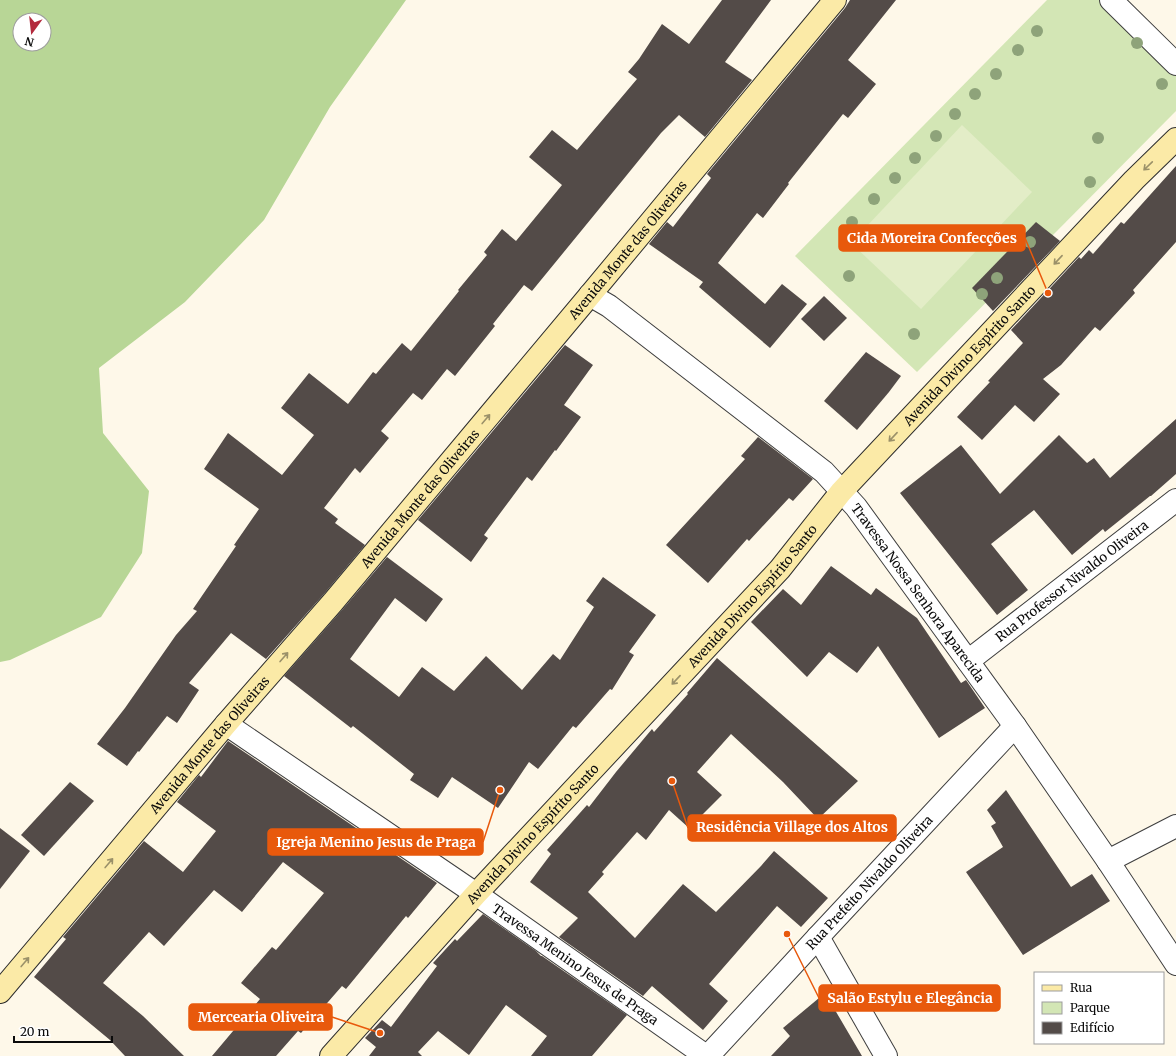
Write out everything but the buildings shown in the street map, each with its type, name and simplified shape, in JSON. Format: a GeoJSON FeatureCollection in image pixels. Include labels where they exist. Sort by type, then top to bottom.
{"type":"FeatureCollection","features":[{"type":"Feature","properties":{"kind":"main road","name":"Avenida Monte das Oliveiras"},"geometry":{"type":"LineString","coordinates":[[0,992],[226,724],[333,602],[835,0]]}},
{"type":"Feature","properties":{"kind":"main road","name":"Avenida Divino Espírito Santo"},"geometry":{"type":"LineString","coordinates":[[331,1056],[476,894],[780,569],[841,492],[1134,180],[1176,139]]}},
{"type":"Feature","properties":{"kind":"street"},"geometry":{"type":"LineString","coordinates":[[1111,0],[1176,64]]}},
{"type":"Feature","properties":{"kind":"street","name":"Travessa Nossa Senhora Aparecida"},"geometry":{"type":"LineString","coordinates":[[590,295],[609,306],[824,472],[856,508],[1015,726],[1108,861],[1175,962]]}},
{"type":"Feature","properties":{"kind":"street","name":"Rua Professor Nivaldo Oliveira"},"geometry":{"type":"LineString","coordinates":[[968,661],[1176,500]]}},
{"type":"Feature","properties":{"kind":"street","name":"Travessa Menino Jesus de Praga"},"geometry":{"type":"LineString","coordinates":[[226,724],[476,894],[707,1056]]}},
{"type":"Feature","properties":{"kind":"street","name":"Rua Prefeito Nivaldo Oliveira"},"geometry":{"type":"LineString","coordinates":[[707,1056],[1015,726]]}},
{"type":"Feature","properties":{"kind":"street"},"geometry":{"type":"LineString","coordinates":[[1108,861],[1176,826]]}},
{"type":"Feature","properties":{"kind":"street"},"geometry":{"type":"LineString","coordinates":[[818,937],[886,1056]]}},
{"type":"Feature","properties":{"kind":"green space"},"geometry":{"type":"Polygon","coordinates":[[[0,0],[406,0],[330,107],[264,220],[185,302],[99,368],[103,433],[149,491],[142,553],[101,617],[10,660],[0,662],[0,0]]]}},
{"type":"Feature","properties":{"kind":"green space"},"geometry":{"type":"Polygon","coordinates":[[[1047,0],[1112,0],[1176,64],[1176,111],[917,372],[795,256],[1047,0]]]}},
{"type":"Feature","properties":{"kind":"green space"},"geometry":{"type":"Polygon","coordinates":[[[962,125],[1032,192],[921,309],[851,243],[962,125]]]}},
{"type":"Feature","properties":{"kind":"place","name":"Cida Moreira Confecções"},"geometry":{"type":"Point","coordinates":[1048,293]}},
{"type":"Feature","properties":{"kind":"place","name":"Residência Village dos Altos"},"geometry":{"type":"Point","coordinates":[672,781]}},
{"type":"Feature","properties":{"kind":"place","name":"Igreja Menino Jesus de Praga"},"geometry":{"type":"Point","coordinates":[500,790]}},
{"type":"Feature","properties":{"kind":"place","name":"Salão Estylu e Elegância"},"geometry":{"type":"Point","coordinates":[787,934]}},
{"type":"Feature","properties":{"kind":"place","name":"Mercearia Oliveira"},"geometry":{"type":"Point","coordinates":[380,1033]}}]}
